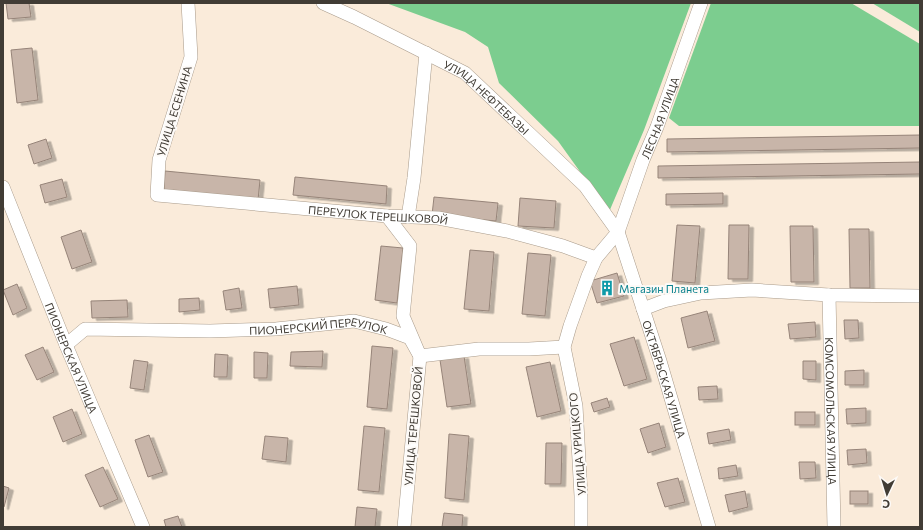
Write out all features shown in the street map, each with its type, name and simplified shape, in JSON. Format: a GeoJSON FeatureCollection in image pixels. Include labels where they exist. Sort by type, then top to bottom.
{"type":"FeatureCollection","features":[{"type":"Feature","properties":{"kind":"street","name":"УЛИЦА ЕСЕНИНА"},"geometry":{"type":"LineString","coordinates":[[156,195],[159,160],[191,57],[188,3]]}},
{"type":"Feature","properties":{"kind":"street","name":"УЛИЦА НЕФТЕБАЗЫ"},"geometry":{"type":"LineString","coordinates":[[323,3],[465,73],[585,186],[618,232]]}},
{"type":"Feature","properties":{"kind":"street","name":"ЛЕСНАЯ УЛИЦА"},"geometry":{"type":"LineString","coordinates":[[618,232],[640,167],[657,127],[701,3]]}},
{"type":"Feature","properties":{"kind":"street"},"geometry":{"type":"LineString","coordinates":[[408,217],[414,178],[426,53]]}},
{"type":"Feature","properties":{"kind":"street","name":"ПИОНЕРСКАЯ УЛИЦА"},"geometry":{"type":"LineString","coordinates":[[3,186],[66,345],[144,527]]}},
{"type":"Feature","properties":{"kind":"street","name":"ПЕРЕУЛОК ТЕРЕШКОВОЙ"},"geometry":{"type":"LineString","coordinates":[[156,195],[312,210],[387,216],[438,218],[507,232],[563,246],[596,258]]}},
{"type":"Feature","properties":{"kind":"street","name":"УЛИЦА ТЕРЕШКОВОЙ"},"geometry":{"type":"LineString","coordinates":[[387,216],[410,246],[403,316],[420,356],[404,527]]}},
{"type":"Feature","properties":{"kind":"street","name":"УЛИЦА УРИЦКОГО"},"geometry":{"type":"LineString","coordinates":[[581,527],[581,496],[576,406],[564,347],[570,326],[596,258],[618,232]]}},
{"type":"Feature","properties":{"kind":"street","name":"ОКТЯБРЬСКАЯ УЛИЦА"},"geometry":{"type":"LineString","coordinates":[[618,232],[660,361],[709,527]]}},
{"type":"Feature","properties":{"kind":"street"},"geometry":{"type":"LineString","coordinates":[[643,309],[664,301],[700,293],[752,290],[829,295],[920,296]]}},
{"type":"Feature","properties":{"kind":"street","name":"КОМСОМОЛЬСКАЯ УЛИЦА"},"geometry":{"type":"LineString","coordinates":[[829,295],[834,527]]}},
{"type":"Feature","properties":{"kind":"street","name":"ПИОНЕРСКИЙ ПЕРЕУЛОК"},"geometry":{"type":"LineString","coordinates":[[66,345],[85,329],[210,331],[276,328],[354,321],[386,329],[410,338],[420,356]]}},
{"type":"Feature","properties":{"kind":"street"},"geometry":{"type":"LineString","coordinates":[[420,356],[478,349],[564,347]]}},
{"type":"Feature","properties":{"kind":"green space"},"geometry":{"type":"Polygon","coordinates":[[[386,3],[691,3],[644,130],[609,212],[558,141],[499,83],[488,47],[465,32],[386,3]]]}},
{"type":"Feature","properties":{"kind":"green space"},"geometry":{"type":"Polygon","coordinates":[[[711,3],[851,3],[920,44],[920,126],[679,126],[669,118],[711,3]]]}},
{"type":"Feature","properties":{"kind":"green space"},"geometry":{"type":"Polygon","coordinates":[[[872,3],[920,3],[920,32],[872,3]]]}},
{"type":"Feature","properties":{"kind":"building"},"geometry":{"type":"Polygon","coordinates":[[[6,3],[29,3],[31,17],[8,19],[6,3]]]}},
{"type":"Feature","properties":{"kind":"building"},"geometry":{"type":"Polygon","coordinates":[[[32,48],[38,100],[17,103],[11,50],[32,48]]]}},
{"type":"Feature","properties":{"kind":"building"},"geometry":{"type":"Polygon","coordinates":[[[920,135],[920,148],[667,152],[667,139],[920,135]]]}},
{"type":"Feature","properties":{"kind":"building"},"geometry":{"type":"Polygon","coordinates":[[[46,139],[52,158],[34,164],[28,145],[46,139]]]}},
{"type":"Feature","properties":{"kind":"building"},"geometry":{"type":"Polygon","coordinates":[[[920,162],[920,174],[658,178],[658,166],[920,162]]]}},
{"type":"Feature","properties":{"kind":"building"},"geometry":{"type":"Polygon","coordinates":[[[165,171],[260,180],[258,200],[164,191],[165,171]]]}},
{"type":"Feature","properties":{"kind":"building"},"geometry":{"type":"Polygon","coordinates":[[[295,177],[387,186],[386,204],[293,195],[295,177]]]}},
{"type":"Feature","properties":{"kind":"building"},"geometry":{"type":"Polygon","coordinates":[[[62,179],[67,197],[45,203],[40,185],[62,179]]]}},
{"type":"Feature","properties":{"kind":"building"},"geometry":{"type":"Polygon","coordinates":[[[723,193],[723,204],[666,205],[666,194],[723,193]]]}},
{"type":"Feature","properties":{"kind":"building"},"geometry":{"type":"Polygon","coordinates":[[[434,197],[498,203],[496,221],[432,215],[434,197]]]}},
{"type":"Feature","properties":{"kind":"building"},"geometry":{"type":"Polygon","coordinates":[[[520,198],[556,201],[554,228],[518,226],[520,198]]]}},
{"type":"Feature","properties":{"kind":"building"},"geometry":{"type":"Polygon","coordinates":[[[677,225],[700,226],[695,283],[672,281],[677,225]]]}},
{"type":"Feature","properties":{"kind":"building"},"geometry":{"type":"Polygon","coordinates":[[[729,225],[749,225],[748,279],[728,279],[729,225]]]}},
{"type":"Feature","properties":{"kind":"building"},"geometry":{"type":"Polygon","coordinates":[[[790,226],[813,226],[814,282],[791,282],[790,226]]]}},
{"type":"Feature","properties":{"kind":"building"},"geometry":{"type":"Polygon","coordinates":[[[849,229],[869,229],[870,288],[850,288],[849,229]]]}},
{"type":"Feature","properties":{"kind":"building"},"geometry":{"type":"Polygon","coordinates":[[[81,230],[92,262],[72,269],[61,237],[81,230]]]}},
{"type":"Feature","properties":{"kind":"building"},"geometry":{"type":"Polygon","coordinates":[[[381,246],[403,248],[397,303],[375,300],[381,246]]]}},
{"type":"Feature","properties":{"kind":"building"},"geometry":{"type":"Polygon","coordinates":[[[470,250],[494,252],[489,311],[464,309],[470,250]]]}},
{"type":"Feature","properties":{"kind":"building"},"geometry":{"type":"Polygon","coordinates":[[[528,253],[551,255],[545,316],[522,314],[528,253]]]}},
{"type":"Feature","properties":{"kind":"building","name":"Магазин Планета"},"geometry":{"type":"Polygon","coordinates":[[[617,273],[624,296],[597,303],[590,281],[617,273]]]}},
{"type":"Feature","properties":{"kind":"building"},"geometry":{"type":"Polygon","coordinates":[[[17,284],[27,308],[13,315],[3,290],[17,284]]]}},
{"type":"Feature","properties":{"kind":"building"},"geometry":{"type":"Polygon","coordinates":[[[297,286],[299,305],[270,308],[268,289],[297,286]]]}},
{"type":"Feature","properties":{"kind":"building"},"geometry":{"type":"Polygon","coordinates":[[[239,288],[242,308],[226,310],[223,291],[239,288]]]}},
{"type":"Feature","properties":{"kind":"building"},"geometry":{"type":"Polygon","coordinates":[[[199,298],[200,310],[179,312],[179,299],[199,298]]]}},
{"type":"Feature","properties":{"kind":"building"},"geometry":{"type":"Polygon","coordinates":[[[127,300],[128,317],[92,318],[91,301],[127,300]]]}},
{"type":"Feature","properties":{"kind":"building"},"geometry":{"type":"Polygon","coordinates":[[[707,311],[715,341],[688,348],[681,318],[707,311]]]}},
{"type":"Feature","properties":{"kind":"building"},"geometry":{"type":"Polygon","coordinates":[[[844,320],[858,320],[859,338],[845,339],[844,320]]]}},
{"type":"Feature","properties":{"kind":"building"},"geometry":{"type":"Polygon","coordinates":[[[815,322],[816,337],[790,339],[788,324],[815,322]]]}},
{"type":"Feature","properties":{"kind":"building"},"geometry":{"type":"Polygon","coordinates":[[[634,337],[647,379],[624,386],[610,344],[634,337]]]}},
{"type":"Feature","properties":{"kind":"building"},"geometry":{"type":"Polygon","coordinates":[[[372,346],[393,348],[387,409],[367,407],[372,346]]]}},
{"type":"Feature","properties":{"kind":"building"},"geometry":{"type":"Polygon","coordinates":[[[43,347],[54,372],[37,380],[25,355],[43,347]]]}},
{"type":"Feature","properties":{"kind":"building"},"geometry":{"type":"Polygon","coordinates":[[[323,351],[322,367],[290,366],[291,352],[323,351]]]}},
{"type":"Feature","properties":{"kind":"building"},"geometry":{"type":"Polygon","coordinates":[[[254,352],[268,353],[267,378],[254,378],[254,352]]]}},
{"type":"Feature","properties":{"kind":"building"},"geometry":{"type":"Polygon","coordinates":[[[215,354],[228,355],[227,377],[214,377],[215,354]]]}},
{"type":"Feature","properties":{"kind":"building"},"geometry":{"type":"Polygon","coordinates":[[[464,356],[471,404],[447,407],[440,360],[464,356]]]}},
{"type":"Feature","properties":{"kind":"building"},"geometry":{"type":"Polygon","coordinates":[[[134,360],[148,362],[144,390],[130,388],[134,360]]]}},
{"type":"Feature","properties":{"kind":"building"},"geometry":{"type":"Polygon","coordinates":[[[803,361],[816,361],[816,380],[803,379],[803,361]]]}},
{"type":"Feature","properties":{"kind":"building"},"geometry":{"type":"Polygon","coordinates":[[[550,362],[561,411],[537,417],[526,367],[550,362]]]}},
{"type":"Feature","properties":{"kind":"building"},"geometry":{"type":"Polygon","coordinates":[[[864,370],[864,385],[845,385],[845,371],[864,370]]]}},
{"type":"Feature","properties":{"kind":"building"},"geometry":{"type":"Polygon","coordinates":[[[717,386],[718,399],[699,400],[698,387],[717,386]]]}},
{"type":"Feature","properties":{"kind":"building"},"geometry":{"type":"Polygon","coordinates":[[[607,398],[610,407],[594,412],[591,403],[607,398]]]}},
{"type":"Feature","properties":{"kind":"building"},"geometry":{"type":"Polygon","coordinates":[[[866,408],[866,423],[847,424],[846,409],[866,408]]]}},
{"type":"Feature","properties":{"kind":"building"},"geometry":{"type":"Polygon","coordinates":[[[72,409],[82,434],[63,442],[53,417],[72,409]]]}},
{"type":"Feature","properties":{"kind":"building"},"geometry":{"type":"Polygon","coordinates":[[[795,412],[815,412],[815,425],[795,425],[795,412]]]}},
{"type":"Feature","properties":{"kind":"building"},"geometry":{"type":"Polygon","coordinates":[[[659,423],[666,447],[648,453],[640,429],[659,423]]]}},
{"type":"Feature","properties":{"kind":"building"},"geometry":{"type":"Polygon","coordinates":[[[364,426],[385,428],[379,492],[358,490],[364,426]]]}},
{"type":"Feature","properties":{"kind":"building"},"geometry":{"type":"Polygon","coordinates":[[[729,429],[731,440],[709,444],[707,433],[729,429]]]}},
{"type":"Feature","properties":{"kind":"building"},"geometry":{"type":"Polygon","coordinates":[[[449,434],[469,436],[464,500],[445,498],[449,434]]]}},
{"type":"Feature","properties":{"kind":"building"},"geometry":{"type":"Polygon","coordinates":[[[149,435],[163,472],[148,477],[135,440],[149,435]]]}},
{"type":"Feature","properties":{"kind":"building"},"geometry":{"type":"Polygon","coordinates":[[[265,436],[288,438],[286,462],[262,459],[265,436]]]}},
{"type":"Feature","properties":{"kind":"building"},"geometry":{"type":"Polygon","coordinates":[[[546,443],[562,443],[561,484],[545,484],[546,443]]]}},
{"type":"Feature","properties":{"kind":"building"},"geometry":{"type":"Polygon","coordinates":[[[866,449],[867,463],[848,465],[847,450],[866,449]]]}},
{"type":"Feature","properties":{"kind":"building"},"geometry":{"type":"Polygon","coordinates":[[[799,462],[815,462],[816,478],[800,479],[799,462]]]}},
{"type":"Feature","properties":{"kind":"building"},"geometry":{"type":"Polygon","coordinates":[[[736,465],[738,476],[719,479],[718,468],[736,465]]]}},
{"type":"Feature","properties":{"kind":"building"},"geometry":{"type":"Polygon","coordinates":[[[103,467],[118,499],[100,507],[85,475],[103,467]]]}},
{"type":"Feature","properties":{"kind":"building"},"geometry":{"type":"Polygon","coordinates":[[[678,478],[685,502],[665,507],[657,483],[678,478]]]}},
{"type":"Feature","properties":{"kind":"building"},"geometry":{"type":"Polygon","coordinates":[[[3,486],[9,488],[4,507],[3,507],[3,486]]]}},
{"type":"Feature","properties":{"kind":"building"},"geometry":{"type":"Polygon","coordinates":[[[745,491],[748,507],[729,512],[725,495],[745,491]]]}},
{"type":"Feature","properties":{"kind":"building"},"geometry":{"type":"Polygon","coordinates":[[[850,491],[868,491],[868,504],[850,504],[850,491]]]}},
{"type":"Feature","properties":{"kind":"building"},"geometry":{"type":"Polygon","coordinates":[[[357,507],[377,509],[375,527],[355,527],[357,507]]]}},
{"type":"Feature","properties":{"kind":"building"},"geometry":{"type":"Polygon","coordinates":[[[444,513],[463,515],[462,527],[442,527],[444,513]]]}},
{"type":"Feature","properties":{"kind":"building"},"geometry":{"type":"Polygon","coordinates":[[[178,516],[182,527],[166,527],[164,520],[178,516]]]}},
{"type":"Feature","properties":{"kind":"place","name":"Магазин Планета"},"geometry":{"type":"Point","coordinates":[607,288]}}]}
